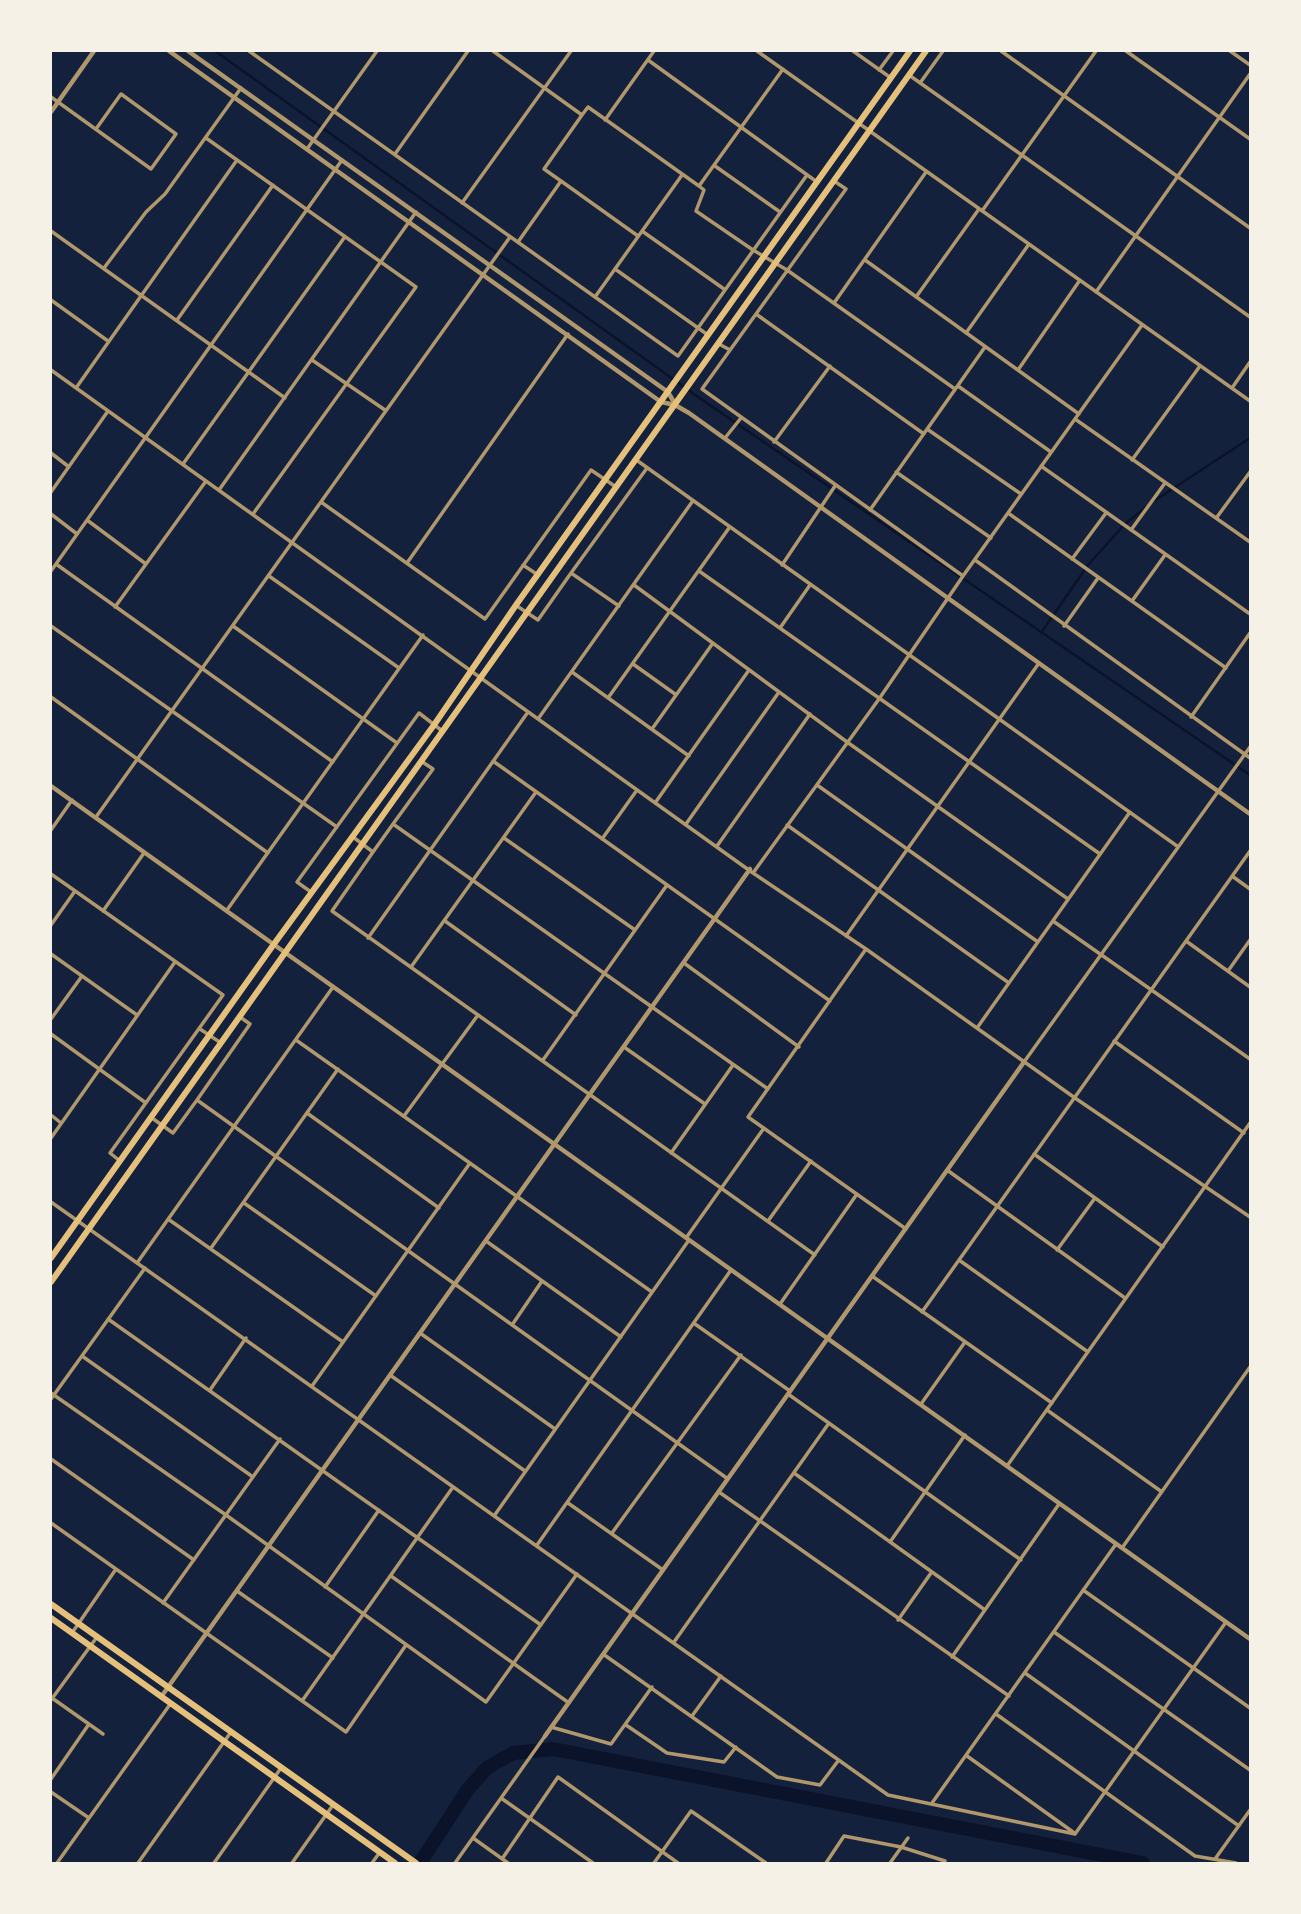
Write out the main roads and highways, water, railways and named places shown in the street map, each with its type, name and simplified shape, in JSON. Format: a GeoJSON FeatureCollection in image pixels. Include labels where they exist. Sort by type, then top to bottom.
{"type":"FeatureCollection","features":[{"type":"Feature","properties":{"kind":"main road"},"geometry":{"type":"LineString","coordinates":[[51,1258],[311,892],[434,725],[516,605],[910,51]]}},
{"type":"Feature","properties":{"kind":"main road"},"geometry":{"type":"LineString","coordinates":[[51,1282],[926,51]]}},
{"type":"Feature","properties":{"kind":"main road"},"geometry":{"type":"LineString","coordinates":[[51,1604],[415,1862]]}},
{"type":"Feature","properties":{"kind":"main road"},"geometry":{"type":"LineString","coordinates":[[51,1618],[395,1863]]}},
{"type":"Feature","properties":{"kind":"waterway"},"geometry":{"type":"LineString","coordinates":[[215,51],[698,397],[1250,775]]}},
{"type":"Feature","properties":{"kind":"waterway"},"geometry":{"type":"LineString","coordinates":[[1154,501],[1250,438]]}},
{"type":"Feature","properties":{"kind":"waterway"},"geometry":{"type":"LineString","coordinates":[[1041,633],[1088,565],[1125,524],[1146,507]]}},
{"type":"Feature","properties":{"kind":"waterway"},"geometry":{"type":"LineString","coordinates":[[420,1863],[468,1789],[487,1768],[513,1753],[553,1749],[1143,1863]]}}]}
